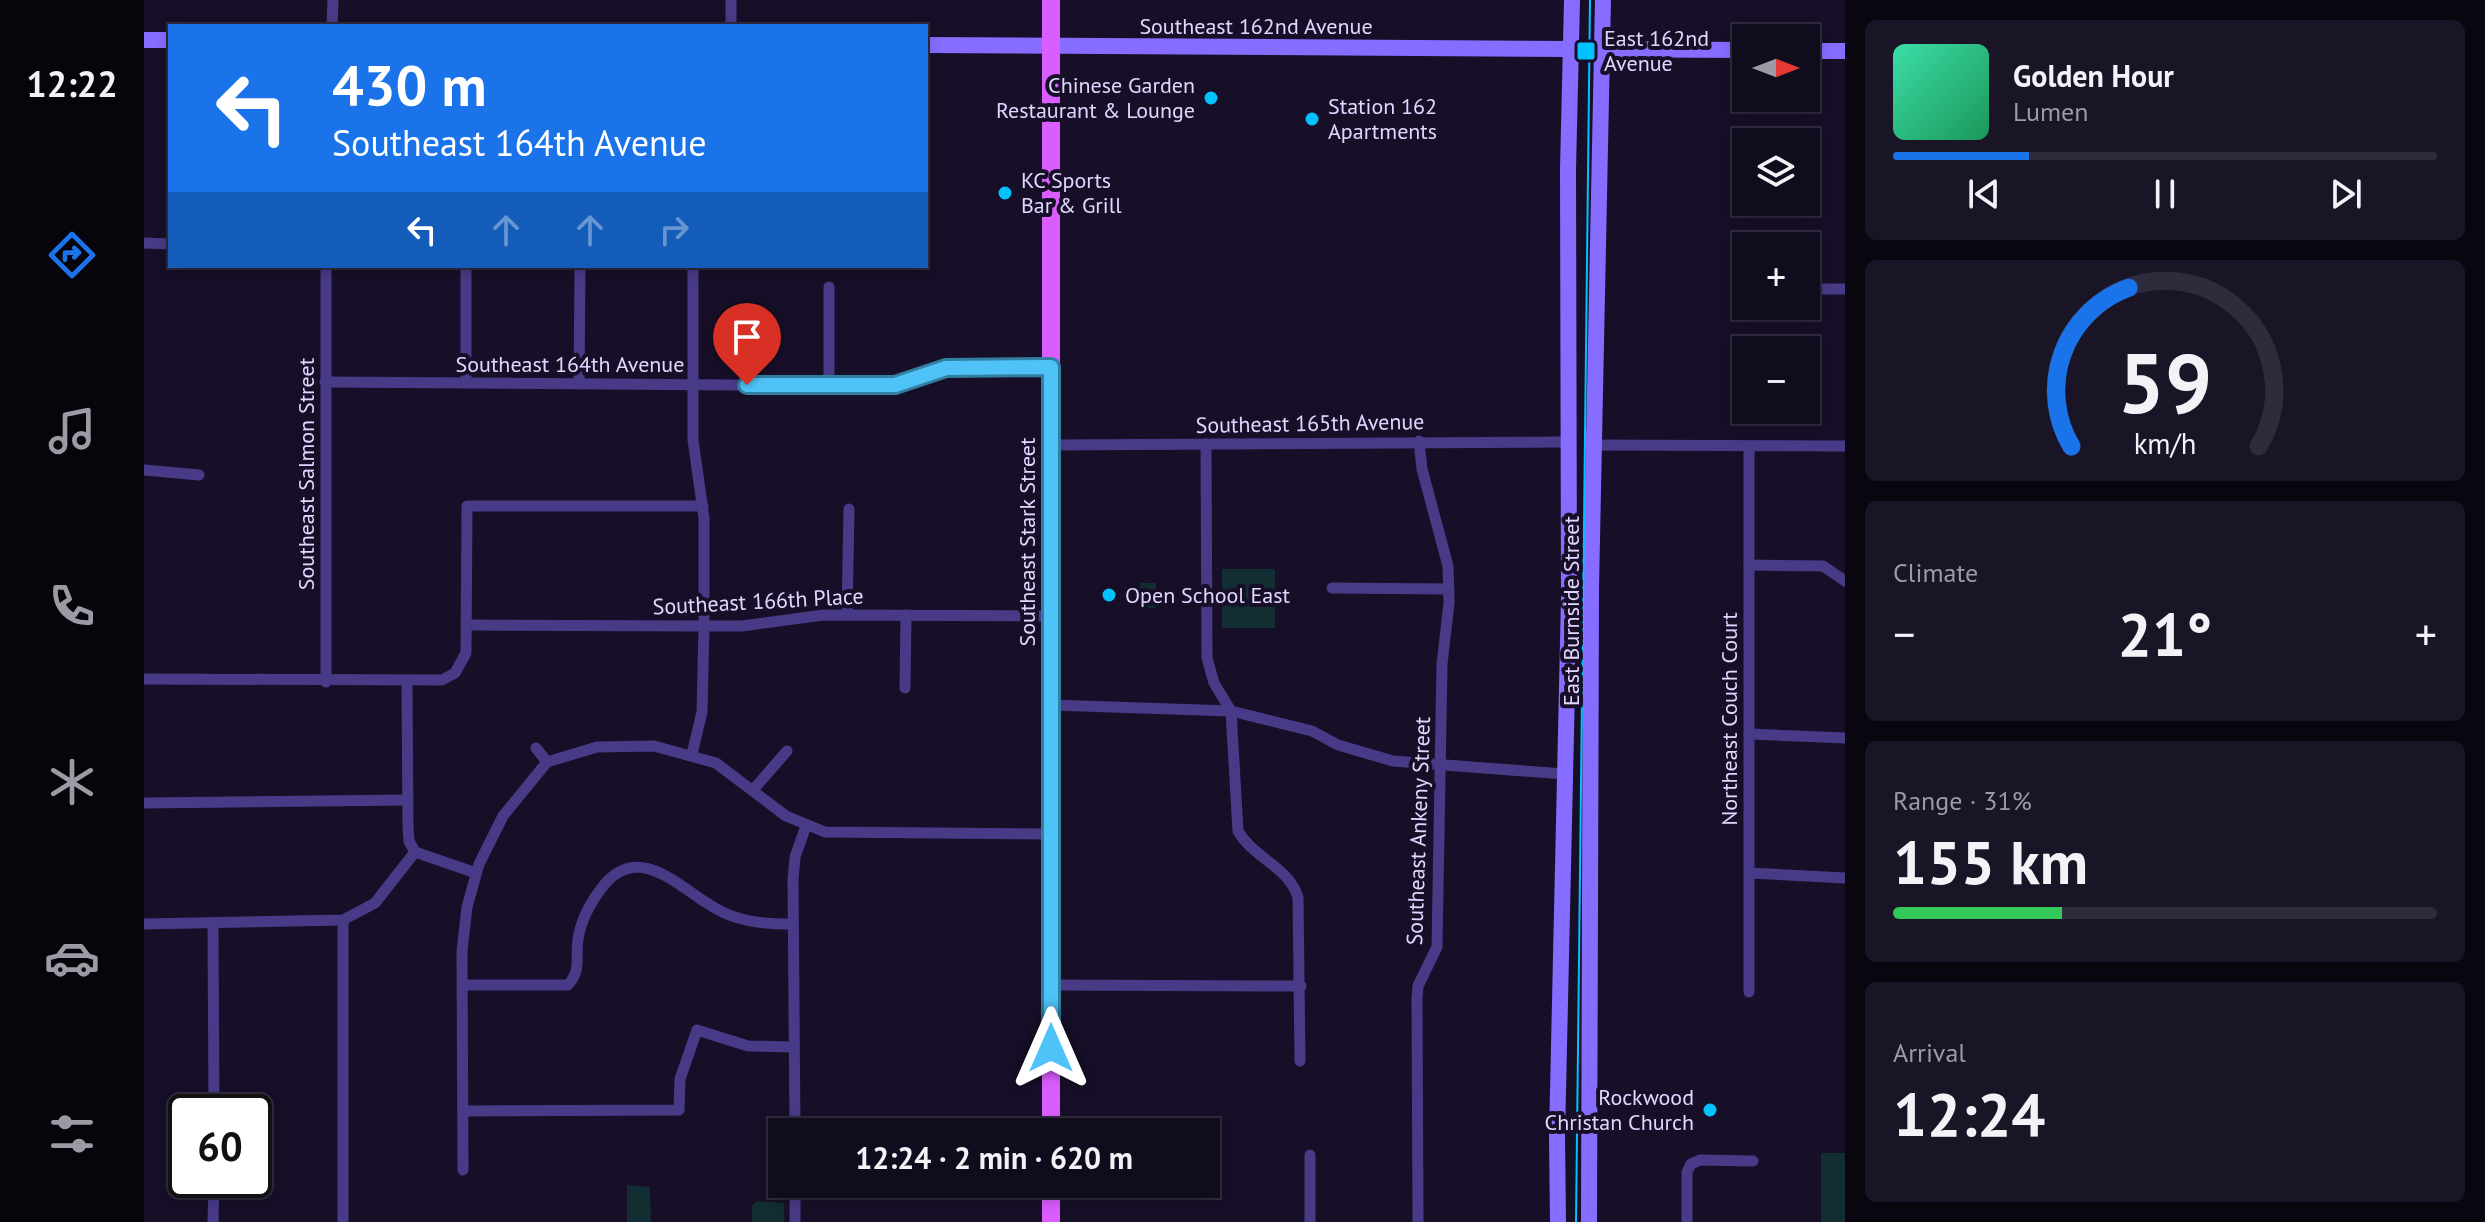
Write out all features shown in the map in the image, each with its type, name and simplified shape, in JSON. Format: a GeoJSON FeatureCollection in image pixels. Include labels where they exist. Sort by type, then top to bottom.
{"type":"FeatureCollection","features":[{"type":"Feature","properties":{"kind":"main road","name":"Southeast Stark Street"},"geometry":{"type":"LineString","coordinates":[[1051,0],[1051,1118]]}},
{"type":"Feature","properties":{"kind":"main road"},"geometry":{"type":"LineString","coordinates":[[1051,1198],[1051,1222]]}},
{"type":"Feature","properties":{"kind":"street"},"geometry":{"type":"LineString","coordinates":[[332,24],[333,0]]}},
{"type":"Feature","properties":{"kind":"street"},"geometry":{"type":"LineString","coordinates":[[731,0],[731,24]]}},
{"type":"Feature","properties":{"kind":"street","name":"East Burnside Street"},"geometry":{"type":"LineString","coordinates":[[1572,0],[1586,51],[1595,445],[1591,588],[1589,1222]]}},
{"type":"Feature","properties":{"kind":"street","name":"East Burnside Street"},"geometry":{"type":"LineString","coordinates":[[1558,1222],[1569,598],[1568,442],[1586,51],[1603,0]]}},
{"type":"Feature","properties":{"kind":"street"},"geometry":{"type":"LineString","coordinates":[[144,40],[168,40]]}},
{"type":"Feature","properties":{"kind":"street","name":"Southeast 162nd Avenue"},"geometry":{"type":"LineString","coordinates":[[928,45],[1732,50]]}},
{"type":"Feature","properties":{"kind":"street"},"geometry":{"type":"LineString","coordinates":[[1820,51],[1845,51]]}},
{"type":"Feature","properties":{"kind":"street"},"geometry":{"type":"LineString","coordinates":[[144,243],[168,244]]}},
{"type":"Feature","properties":{"kind":"street","name":"Southeast Salmon Street"},"geometry":{"type":"LineString","coordinates":[[326,268],[326,682]]}},
{"type":"Feature","properties":{"kind":"street"},"geometry":{"type":"LineString","coordinates":[[466,268],[466,383]]}},
{"type":"Feature","properties":{"kind":"street"},"geometry":{"type":"LineString","coordinates":[[579,384],[580,268]]}},
{"type":"Feature","properties":{"kind":"street"},"geometry":{"type":"LineString","coordinates":[[692,754],[702,712],[704,626],[703,506],[694,456],[693,268]]}},
{"type":"Feature","properties":{"kind":"street"},"geometry":{"type":"LineString","coordinates":[[829,287],[829,385]]}},
{"type":"Feature","properties":{"kind":"street"},"geometry":{"type":"LineString","coordinates":[[1820,289],[1845,289]]}},
{"type":"Feature","properties":{"kind":"street","name":"Southeast 164th Avenue"},"geometry":{"type":"LineString","coordinates":[[325,382],[895,385],[946,368],[1051,367]]}},
{"type":"Feature","properties":{"kind":"street","name":"Southeast Ankeny Street"},"geometry":{"type":"LineString","coordinates":[[1418,1222],[1417,998],[1418,986],[1437,947],[1442,664],[1449,589],[1445,546],[1425,484],[1419,441]]}},
{"type":"Feature","properties":{"kind":"street","name":"Southeast 165th Avenue"},"geometry":{"type":"LineString","coordinates":[[1052,445],[1568,442]]}},
{"type":"Feature","properties":{"kind":"street"},"geometry":{"type":"LineString","coordinates":[[1206,444],[1207,658],[1214,683],[1231,711],[1238,831],[1247,848],[1283,872],[1298,897],[1300,1061]]}},
{"type":"Feature","properties":{"kind":"street"},"geometry":{"type":"LineString","coordinates":[[1595,445],[1845,446]]}},
{"type":"Feature","properties":{"kind":"street","name":"Northeast Couch Court"},"geometry":{"type":"LineString","coordinates":[[1749,446],[1749,992]]}},
{"type":"Feature","properties":{"kind":"street"},"geometry":{"type":"LineString","coordinates":[[144,470],[199,475]]}},
{"type":"Feature","properties":{"kind":"street"},"geometry":{"type":"LineString","coordinates":[[144,679],[433,682],[455,673],[466,653],[467,506],[703,506]]}},
{"type":"Feature","properties":{"kind":"street"},"geometry":{"type":"LineString","coordinates":[[847,615],[849,509]]}},
{"type":"Feature","properties":{"kind":"street"},"geometry":{"type":"LineString","coordinates":[[1749,565],[1823,566],[1845,581]]}},
{"type":"Feature","properties":{"kind":"street"},"geometry":{"type":"LineString","coordinates":[[1332,588],[1449,589]]}},
{"type":"Feature","properties":{"kind":"street","name":"Southeast 166th Place"},"geometry":{"type":"LineString","coordinates":[[468,625],[704,626],[847,615],[1051,616]]}},
{"type":"Feature","properties":{"kind":"street"},"geometry":{"type":"LineString","coordinates":[[905,688],[906,615]]}},
{"type":"Feature","properties":{"kind":"street"},"geometry":{"type":"LineString","coordinates":[[407,683],[409,841],[415,852],[476,873]]}},
{"type":"Feature","properties":{"kind":"street"},"geometry":{"type":"LineString","coordinates":[[1051,705],[1231,711],[1312,731],[1361,753],[1440,767],[1564,774]]}},
{"type":"Feature","properties":{"kind":"street"},"geometry":{"type":"LineString","coordinates":[[1312,731],[1317,719]]}},
{"type":"Feature","properties":{"kind":"street"},"geometry":{"type":"LineString","coordinates":[[1749,734],[1845,738]]}},
{"type":"Feature","properties":{"kind":"street"},"geometry":{"type":"LineString","coordinates":[[463,1170],[463,931],[476,873],[503,816],[547,762],[597,747],[654,746],[716,763],[771,806],[806,826],[837,833],[1051,834]]}},
{"type":"Feature","properties":{"kind":"street"},"geometry":{"type":"LineString","coordinates":[[536,748],[547,762]]}},
{"type":"Feature","properties":{"kind":"street"},"geometry":{"type":"LineString","coordinates":[[753,790],[787,751]]}},
{"type":"Feature","properties":{"kind":"street"},"geometry":{"type":"LineString","coordinates":[[144,803],[408,800]]}},
{"type":"Feature","properties":{"kind":"street"},"geometry":{"type":"LineString","coordinates":[[795,1118],[795,857],[806,826]]}},
{"type":"Feature","properties":{"kind":"street"},"geometry":{"type":"LineString","coordinates":[[144,924],[343,920],[375,903],[415,852]]}},
{"type":"Feature","properties":{"kind":"street"},"geometry":{"type":"LineString","coordinates":[[463,985],[568,985],[577,974],[578,936],[589,908],[615,875],[634,868],[659,870],[707,906],[735,917],[793,924]]}},
{"type":"Feature","properties":{"kind":"street"},"geometry":{"type":"LineString","coordinates":[[1749,873],[1845,878]]}},
{"type":"Feature","properties":{"kind":"street"},"geometry":{"type":"LineString","coordinates":[[343,920],[343,1222]]}},
{"type":"Feature","properties":{"kind":"street"},"geometry":{"type":"LineString","coordinates":[[213,924],[214,1094]]}},
{"type":"Feature","properties":{"kind":"street"},"geometry":{"type":"LineString","coordinates":[[1052,985],[1301,986]]}},
{"type":"Feature","properties":{"kind":"street"},"geometry":{"type":"LineString","coordinates":[[463,1111],[679,1110],[680,1079],[697,1030],[748,1046],[793,1047]]}},
{"type":"Feature","properties":{"kind":"street"},"geometry":{"type":"LineString","coordinates":[[1310,1155],[1310,1222]]}},
{"type":"Feature","properties":{"kind":"street"},"geometry":{"type":"LineString","coordinates":[[1687,1222],[1687,1172],[1691,1164],[1700,1160],[1753,1161]]}},
{"type":"Feature","properties":{"kind":"street"},"geometry":{"type":"LineString","coordinates":[[213,1222],[214,1198]]}},
{"type":"Feature","properties":{"kind":"street"},"geometry":{"type":"LineString","coordinates":[[795,1198],[795,1222]]}},
{"type":"Feature","properties":{"kind":"green space"},"geometry":{"type":"Polygon","coordinates":[[[1222,569],[1275,569],[1275,628],[1222,628],[1222,569]]]}},
{"type":"Feature","properties":{"kind":"green space"},"geometry":{"type":"Polygon","coordinates":[[[1140,583],[1156,583],[1156,608],[1140,608],[1140,583]]]}},
{"type":"Feature","properties":{"kind":"green space"},"geometry":{"type":"Polygon","coordinates":[[[1821,1153],[1845,1153],[1845,1222],[1821,1222],[1821,1153]]]}},
{"type":"Feature","properties":{"kind":"green space"},"geometry":{"type":"Polygon","coordinates":[[[627,1185],[650,1187],[651,1222],[627,1222],[627,1185]]]}},
{"type":"Feature","properties":{"kind":"green space"},"geometry":{"type":"Polygon","coordinates":[[[758,1201],[784,1203],[784,1222],[752,1222],[752,1206],[758,1201]]]}},
{"type":"Feature","properties":{"kind":"tram line"},"geometry":{"type":"LineString","coordinates":[[1576,1222],[1590,0]]}},
{"type":"Feature","properties":{"kind":"place","name":"East 162nd Avenue"},"geometry":{"type":"Point","coordinates":[1586,51]}},
{"type":"Feature","properties":{"kind":"place","name":"Chinese Garden Restaurant & Lounge"},"geometry":{"type":"Point","coordinates":[1211,98]}},
{"type":"Feature","properties":{"kind":"place","name":"Station 162 Apartments"},"geometry":{"type":"Point","coordinates":[1312,119]}},
{"type":"Feature","properties":{"kind":"place","name":"KC Sports Bar & Grill"},"geometry":{"type":"Point","coordinates":[1005,193]}},
{"type":"Feature","properties":{"kind":"place","name":"Open School East"},"geometry":{"type":"Point","coordinates":[1109,595]}},
{"type":"Feature","properties":{"kind":"place","name":"Rockwood Christan Church"},"geometry":{"type":"Point","coordinates":[1710,1110]}},
{"type":"Feature","properties":{"kind":"route"},"geometry":{"type":"LineString","coordinates":[[747,385],[883,386],[906,383],[946,368],[1051,367],[1051,1048]]}}]}
